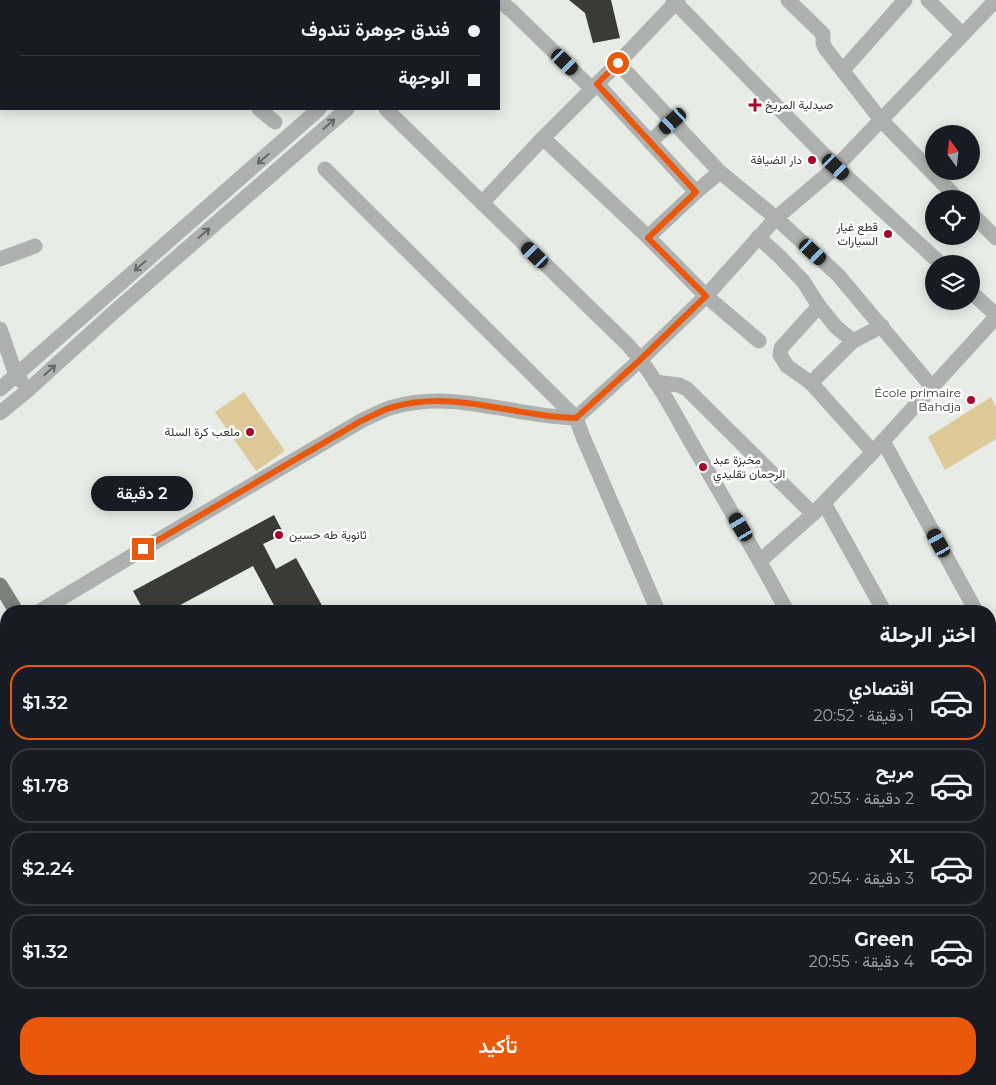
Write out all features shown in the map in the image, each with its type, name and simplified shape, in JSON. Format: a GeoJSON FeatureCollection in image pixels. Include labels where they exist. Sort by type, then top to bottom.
{"type":"FeatureCollection","features":[{"type":"Feature","properties":{"kind":"main road"},"geometry":{"type":"LineString","coordinates":[[0,585],[12,605]]}},
{"type":"Feature","properties":{"kind":"street"},"geometry":{"type":"LineString","coordinates":[[788,0],[823,34],[825,48],[881,120],[949,190]]}},
{"type":"Feature","properties":{"kind":"street"},"geometry":{"type":"LineString","coordinates":[[843,70],[906,0]]}},
{"type":"Feature","properties":{"kind":"street"},"geometry":{"type":"LineString","coordinates":[[928,0],[962,34]]}},
{"type":"Feature","properties":{"kind":"street"},"geometry":{"type":"LineString","coordinates":[[50,605],[361,421],[393,407],[422,402],[453,400],[560,418],[576,418],[640,360],[706,296],[776,218],[836,167],[996,0]]}},
{"type":"Feature","properties":{"kind":"street"},"geometry":{"type":"LineString","coordinates":[[482,203],[676,1],[836,167],[931,255]]}},
{"type":"Feature","properties":{"kind":"street"},"geometry":{"type":"LineString","coordinates":[[500,2],[594,86],[650,142],[696,192]]}},
{"type":"Feature","properties":{"kind":"street"},"geometry":{"type":"LineString","coordinates":[[618,63],[720,172],[776,218],[838,275],[932,387]]}},
{"type":"Feature","properties":{"kind":"street"},"geometry":{"type":"LineString","coordinates":[[260,110],[274,122]]}},
{"type":"Feature","properties":{"kind":"street"},"geometry":{"type":"LineString","coordinates":[[0,389],[318,110]]}},
{"type":"Feature","properties":{"kind":"street"},"geometry":{"type":"LineString","coordinates":[[0,413],[346,110]]}},
{"type":"Feature","properties":{"kind":"street"},"geometry":{"type":"LineString","coordinates":[[387,110],[628,345],[655,382],[784,605]]}},
{"type":"Feature","properties":{"kind":"street"},"geometry":{"type":"LineString","coordinates":[[650,142],[673,121]]}},
{"type":"Feature","properties":{"kind":"street"},"geometry":{"type":"LineString","coordinates":[[543,138],[706,296],[759,341]]}},
{"type":"Feature","properties":{"kind":"street"},"geometry":{"type":"LineString","coordinates":[[325,169],[576,418],[655,605]]}},
{"type":"Feature","properties":{"kind":"street"},"geometry":{"type":"LineString","coordinates":[[648,238],[720,172]]}},
{"type":"Feature","properties":{"kind":"street"},"geometry":{"type":"LineString","coordinates":[[980,222],[996,238]]}},
{"type":"Feature","properties":{"kind":"street"},"geometry":{"type":"LineString","coordinates":[[758,237],[804,281],[819,306],[836,327],[853,341]]}},
{"type":"Feature","properties":{"kind":"street"},"geometry":{"type":"LineString","coordinates":[[0,259],[35,246]]}},
{"type":"Feature","properties":{"kind":"street"},"geometry":{"type":"LineString","coordinates":[[760,561],[818,508],[878,447],[996,316],[980,301]]}},
{"type":"Feature","properties":{"kind":"street"},"geometry":{"type":"LineString","coordinates":[[819,306],[781,348],[780,354],[787,366],[811,383],[878,447],[972,605]]}},
{"type":"Feature","properties":{"kind":"street"},"geometry":{"type":"LineString","coordinates":[[811,383],[853,341],[882,326]]}},
{"type":"Feature","properties":{"kind":"street"},"geometry":{"type":"LineString","coordinates":[[0,329],[4,356],[27,391]]}},
{"type":"Feature","properties":{"kind":"street"},"geometry":{"type":"LineString","coordinates":[[655,382],[680,385],[687,389],[818,508],[880,605]]}},
{"type":"Feature","properties":{"kind":"shaded area","name":"ملعب كرة السلة"},"geometry":{"type":"Polygon","coordinates":[[[244,392],[285,451],[256,471],[215,412],[244,392]]]}},
{"type":"Feature","properties":{"kind":"shaded area"},"geometry":{"type":"Polygon","coordinates":[[[991,397],[996,407],[996,439],[945,470],[928,437],[991,397]]]}},
{"type":"Feature","properties":{"kind":"building"},"geometry":{"type":"Polygon","coordinates":[[[569,0],[611,0],[620,38],[593,43],[585,13],[569,0]]]}},
{"type":"Feature","properties":{"kind":"building"},"geometry":{"type":"Polygon","coordinates":[[[274,515],[284,534],[263,544],[276,569],[296,558],[322,605],[274,605],[253,566],[180,605],[141,605],[133,591],[274,515]]]}},
{"type":"Feature","properties":{"kind":"place","name":"صيدلية المريخ"},"geometry":{"type":"Point","coordinates":[755,105]}},
{"type":"Feature","properties":{"kind":"place","name":"دار الضيافة"},"geometry":{"type":"Point","coordinates":[812,160]}},
{"type":"Feature","properties":{"kind":"place","name":"قطع غيار السيارات"},"geometry":{"type":"Point","coordinates":[888,234]}},
{"type":"Feature","properties":{"kind":"place","name":"École primaire Bahdja"},"geometry":{"type":"Point","coordinates":[971,400]}},
{"type":"Feature","properties":{"kind":"place","name":"ملعب كرة السلة"},"geometry":{"type":"Point","coordinates":[250,432]}},
{"type":"Feature","properties":{"kind":"place","name":"مخبزة عبد الرحمان تقليدي"},"geometry":{"type":"Point","coordinates":[703,467]}},
{"type":"Feature","properties":{"kind":"place","name":"ثانوية طه حسين"},"geometry":{"type":"Point","coordinates":[279,535]}},
{"type":"Feature","properties":{"kind":"route"},"geometry":{"type":"LineString","coordinates":[[143,549],[361,421],[393,407],[422,402],[453,400],[560,418],[576,418],[640,360],[706,296],[648,238],[696,192],[597,84],[618,63]]}}]}
